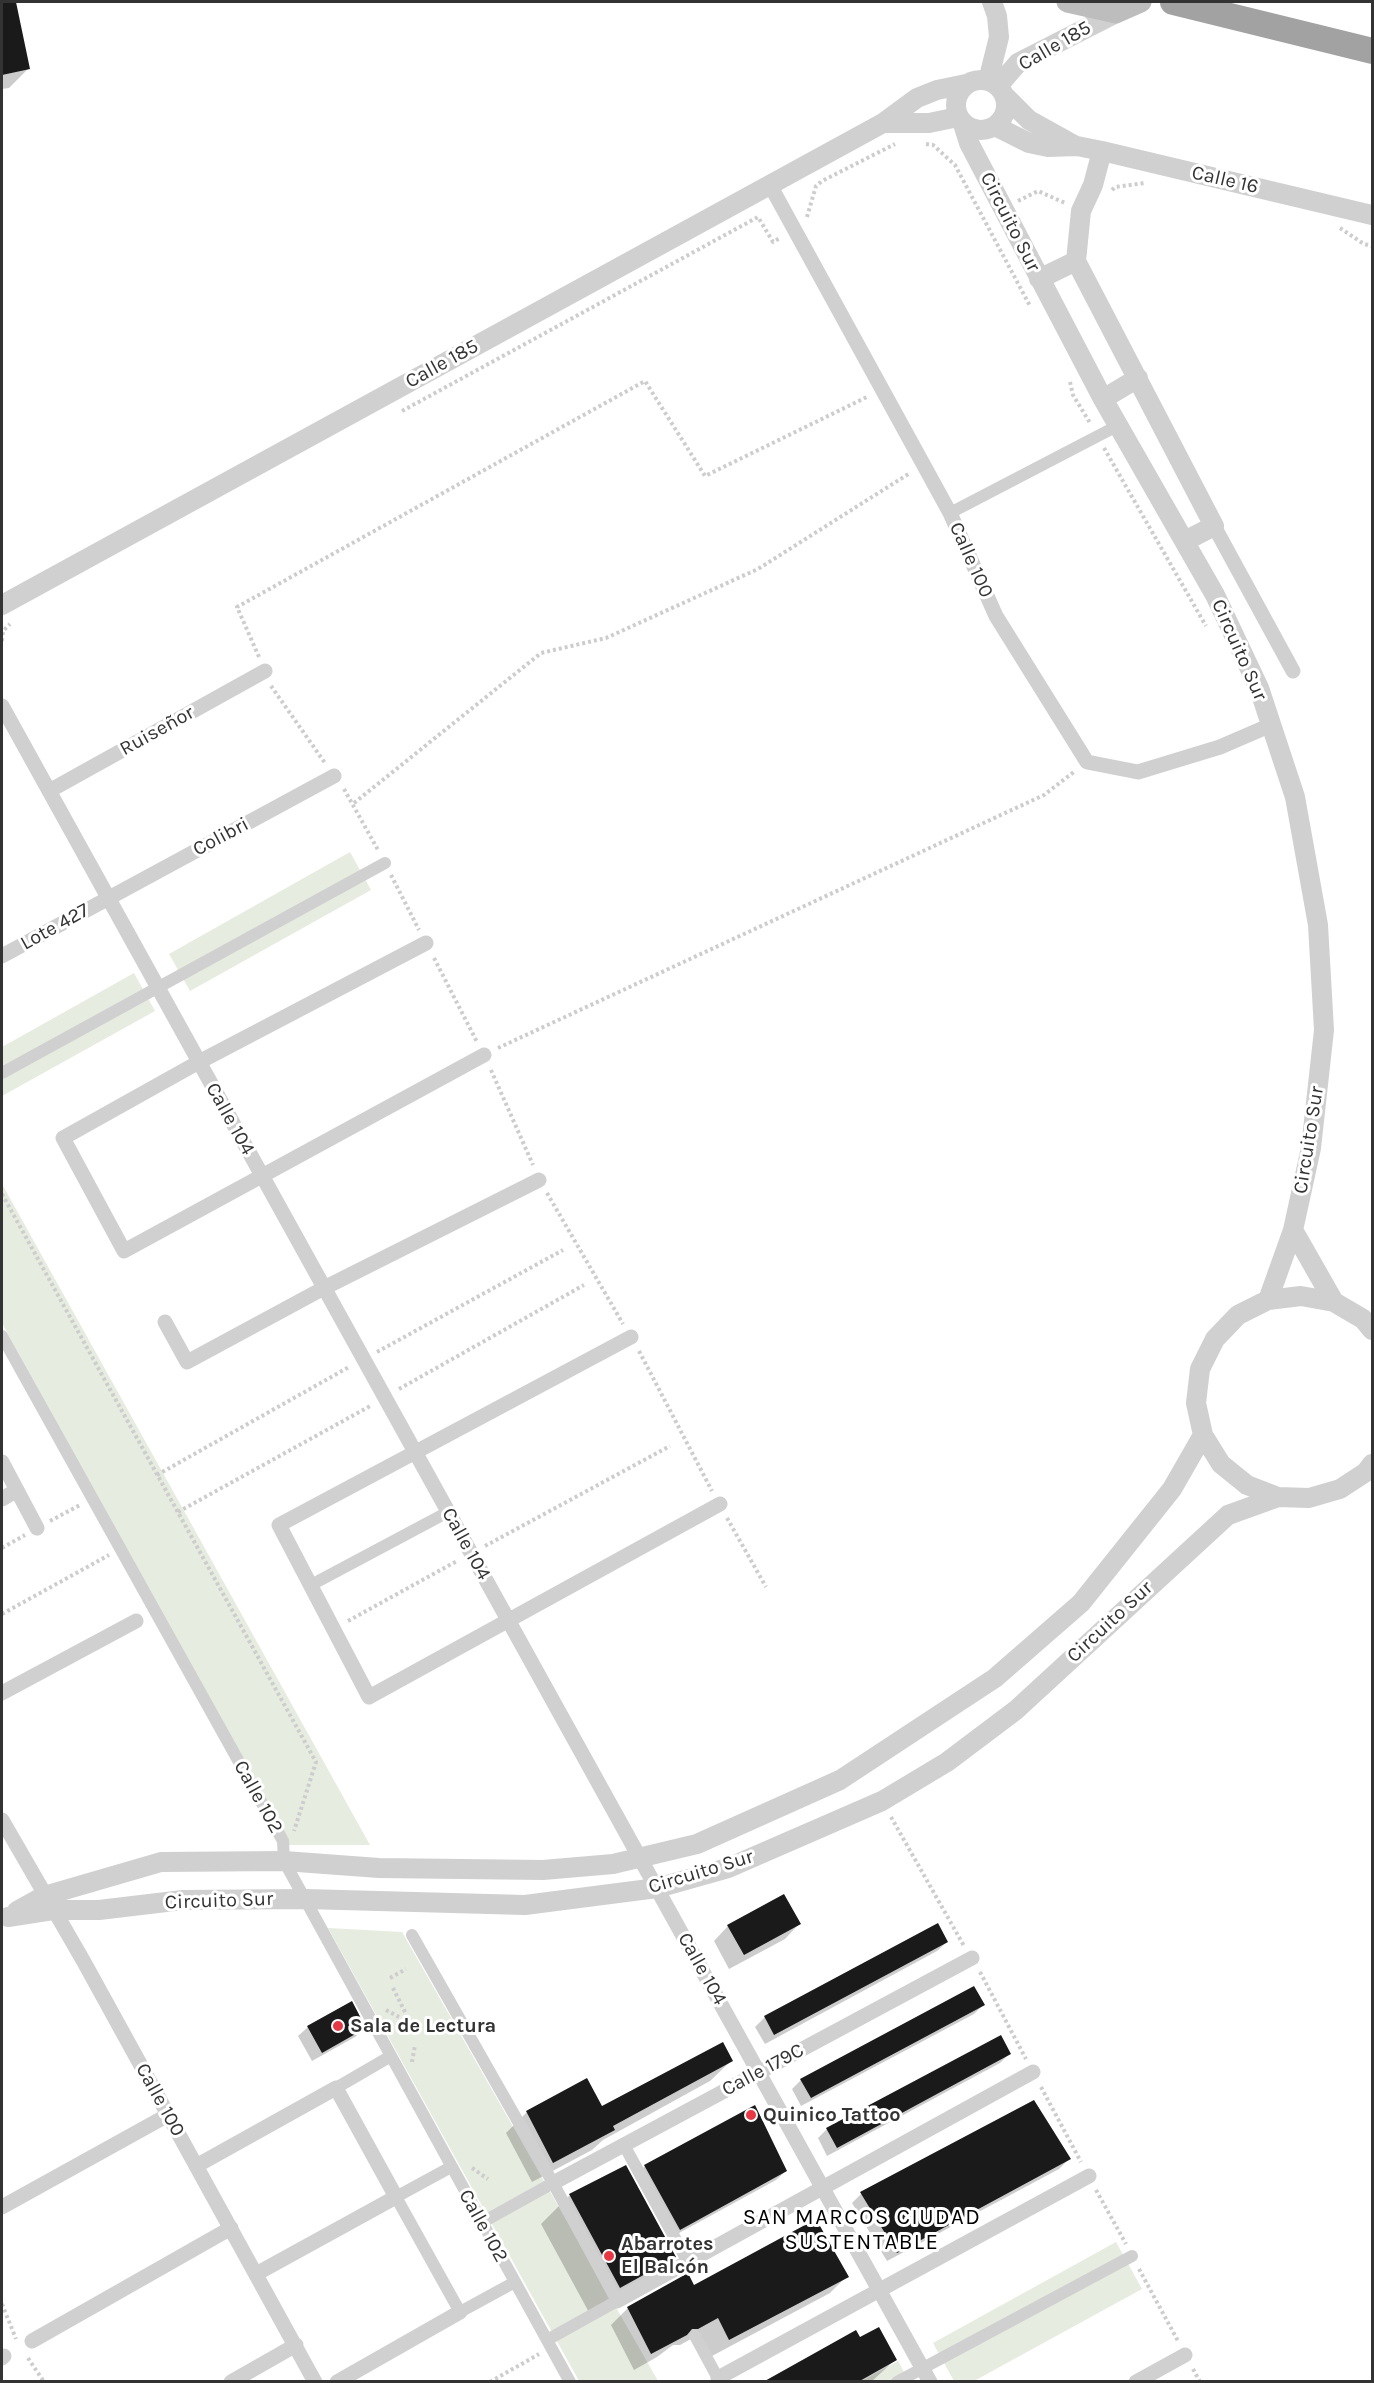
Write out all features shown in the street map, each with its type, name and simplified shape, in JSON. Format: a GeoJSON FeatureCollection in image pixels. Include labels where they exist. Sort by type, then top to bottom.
{"type":"FeatureCollection","features":[{"type":"Feature","properties":{"kind":"highway"},"geometry":{"type":"LineString","coordinates":[[1173,2],[1372,51]]}},
{"type":"Feature","properties":{"kind":"main road"},"geometry":{"type":"LineString","coordinates":[[1067,2],[1116,13],[1141,2]]}},
{"type":"Feature","properties":{"kind":"street","name":"Calle 185"},"geometry":{"type":"LineString","coordinates":[[992,2],[997,16],[999,37],[997,88]]}},
{"type":"Feature","properties":{"kind":"street","name":"Calle 185"},"geometry":{"type":"LineString","coordinates":[[997,88],[1018,63],[1116,13]]}},
{"type":"Feature","properties":{"kind":"street"},"geometry":{"type":"LineString","coordinates":[[977,80],[997,88],[1007,107],[1003,118],[995,126],[985,131],[973,130],[961,121],[955,105],[958,93],[966,84],[977,80]]}},
{"type":"Feature","properties":{"kind":"street","name":"Calle 185"},"geometry":{"type":"LineString","coordinates":[[2,604],[883,123],[917,98],[937,90],[966,84]]}},
{"type":"Feature","properties":{"kind":"street","name":"Calle 16"},"geometry":{"type":"LineString","coordinates":[[997,88],[1029,120],[1077,146]]}},
{"type":"Feature","properties":{"kind":"street","name":"Calle 185"},"geometry":{"type":"LineString","coordinates":[[883,123],[961,121]]}},
{"type":"Feature","properties":{"kind":"street","name":"Circuito Sur"},"geometry":{"type":"LineString","coordinates":[[961,121],[969,143],[1103,399],[1215,595],[1259,688],[1295,797],[1318,925],[1324,1030],[1311,1148],[1293,1230],[1268,1300]]}},
{"type":"Feature","properties":{"kind":"street","name":"Calle 16"},"geometry":{"type":"LineString","coordinates":[[995,126],[1029,143],[1048,147],[1077,146],[1102,151],[1372,215]]}},
{"type":"Feature","properties":{"kind":"street"},"geometry":{"type":"LineString","coordinates":[[1102,151],[1093,185],[1080,211],[1076,261],[1214,526],[1293,671]]}},
{"type":"Feature","properties":{"kind":"street","name":"Calle 100"},"geometry":{"type":"LineString","coordinates":[[770,185],[950,513],[996,616],[1087,762]]}},
{"type":"Feature","properties":{"kind":"street"},"geometry":{"type":"LineString","coordinates":[[1040,279],[1076,261]]}},
{"type":"Feature","properties":{"kind":"street"},"geometry":{"type":"LineString","coordinates":[[1103,399],[1138,378]]}},
{"type":"Feature","properties":{"kind":"street"},"geometry":{"type":"LineString","coordinates":[[950,513],[1119,425]]}},
{"type":"Feature","properties":{"kind":"street"},"geometry":{"type":"LineString","coordinates":[[1185,541],[1214,526]]}},
{"type":"Feature","properties":{"kind":"street","name":"Ruiseñor"},"geometry":{"type":"LineString","coordinates":[[49,791],[265,671]]}},
{"type":"Feature","properties":{"kind":"street","name":"Calle 104"},"geometry":{"type":"LineString","coordinates":[[2,706],[930,2382]]}},
{"type":"Feature","properties":{"kind":"street"},"geometry":{"type":"LineString","coordinates":[[1087,762],[1138,772],[1220,747],[1271,724]]}},
{"type":"Feature","properties":{"kind":"street","name":"Colibri"},"geometry":{"type":"LineString","coordinates":[[108,898],[334,776]]}},
{"type":"Feature","properties":{"kind":"street"},"geometry":{"type":"LineString","coordinates":[[2,1073],[385,863]]}},
{"type":"Feature","properties":{"kind":"street","name":"Lote 427"},"geometry":{"type":"LineString","coordinates":[[2,956],[108,898]]}},
{"type":"Feature","properties":{"kind":"street"},"geometry":{"type":"LineString","coordinates":[[426,943],[199,1062],[63,1138],[124,1251],[261,1174],[484,1055]]}},
{"type":"Feature","properties":{"kind":"street"},"geometry":{"type":"LineString","coordinates":[[165,1322],[187,1362],[324,1288],[540,1180]]}},
{"type":"Feature","properties":{"kind":"street"},"geometry":{"type":"LineString","coordinates":[[1293,1230],[1334,1302]]}},
{"type":"Feature","properties":{"kind":"street"},"geometry":{"type":"LineString","coordinates":[[1372,1330],[1363,1319],[1334,1302],[1301,1296],[1268,1300],[1238,1315],[1215,1339],[1200,1369],[1196,1403],[1203,1435],[1221,1464],[1246,1485],[1278,1497],[1310,1498],[1340,1489],[1366,1472],[1372,1464]]}},
{"type":"Feature","properties":{"kind":"street","name":"Calle 102"},"geometry":{"type":"LineString","coordinates":[[2,1336],[282,1842],[284,1862],[570,2382]]}},
{"type":"Feature","properties":{"kind":"street"},"geometry":{"type":"LineString","coordinates":[[632,1337],[279,1526],[369,1697],[720,1504]]}},
{"type":"Feature","properties":{"kind":"street","name":"Circuito Sur"},"geometry":{"type":"LineString","coordinates":[[5,1918],[161,1862],[284,1862],[379,1868],[543,1870],[613,1864],[698,1844],[840,1780],[994,1678],[1081,1603],[1172,1489],[1203,1435]]}},
{"type":"Feature","properties":{"kind":"street"},"geometry":{"type":"LineString","coordinates":[[2,1462],[37,1528]]}},
{"type":"Feature","properties":{"kind":"street"},"geometry":{"type":"LineString","coordinates":[[2,1499],[17,1490]]}},
{"type":"Feature","properties":{"kind":"street","name":"Circuito Sur"},"geometry":{"type":"LineString","coordinates":[[49,1903],[99,1911],[183,1900],[305,1899],[525,1905],[657,1888],[729,1868],[882,1801],[947,1762],[1016,1710],[1228,1515],[1278,1497]]}},
{"type":"Feature","properties":{"kind":"street"},"geometry":{"type":"LineString","coordinates":[[311,1585],[448,1512]]}},
{"type":"Feature","properties":{"kind":"street"},"geometry":{"type":"LineString","coordinates":[[2,1693],[136,1620]]}},
{"type":"Feature","properties":{"kind":"street","name":"Calle 100"},"geometry":{"type":"LineString","coordinates":[[2,1820],[315,2382]]}},
{"type":"Feature","properties":{"kind":"street"},"geometry":{"type":"LineString","coordinates":[[412,1935],[553,2183],[617,2301]]}},
{"type":"Feature","properties":{"kind":"street","name":"Calle 179C"},"geometry":{"type":"LineString","coordinates":[[553,2183],[972,1958]]}},
{"type":"Feature","properties":{"kind":"street"},"geometry":{"type":"LineString","coordinates":[[196,2166],[391,2056]]}},
{"type":"Feature","properties":{"kind":"street"},"geometry":{"type":"LineString","coordinates":[[549,2344],[617,2301],[1033,2072]]}},
{"type":"Feature","properties":{"kind":"street"},"geometry":{"type":"LineString","coordinates":[[336,2088],[460,2312]]}},
{"type":"Feature","properties":{"kind":"street"},"geometry":{"type":"LineString","coordinates":[[2,2207],[168,2115]]}},
{"type":"Feature","properties":{"kind":"street"},"geometry":{"type":"LineString","coordinates":[[624,2145],[688,2262]]}},
{"type":"Feature","properties":{"kind":"street"},"geometry":{"type":"LineString","coordinates":[[256,2274],[451,2167]]}},
{"type":"Feature","properties":{"kind":"street"},"geometry":{"type":"LineString","coordinates":[[695,2336],[719,2380],[879,2288],[1089,2176]]}},
{"type":"Feature","properties":{"kind":"street"},"geometry":{"type":"LineString","coordinates":[[481,2223],[553,2183]]}},
{"type":"Feature","properties":{"kind":"street"},"geometry":{"type":"LineString","coordinates":[[32,2341],[231,2228]]}},
{"type":"Feature","properties":{"kind":"street"},"geometry":{"type":"LineString","coordinates":[[897,2382],[1132,2256]]}},
{"type":"Feature","properties":{"kind":"street"},"geometry":{"type":"LineString","coordinates":[[337,2382],[514,2282]]}},
{"type":"Feature","properties":{"kind":"street"},"geometry":{"type":"LineString","coordinates":[[231,2382],[296,2345]]}},
{"type":"Feature","properties":{"kind":"street"},"geometry":{"type":"LineString","coordinates":[[1136,2382],[1185,2355]]}},
{"type":"Feature","properties":{"kind":"path"},"geometry":{"type":"LineString","coordinates":[[922,143],[933,145],[955,165],[1033,311]]}},
{"type":"Feature","properties":{"kind":"path"},"geometry":{"type":"LineString","coordinates":[[807,224],[816,186],[892,145],[900,144]]}},
{"type":"Feature","properties":{"kind":"path"},"geometry":{"type":"LineString","coordinates":[[1108,194],[1115,187],[1142,182],[1153,185]]}},
{"type":"Feature","properties":{"kind":"path"},"geometry":{"type":"LineString","coordinates":[[983,218],[1038,191],[1080,211]]}},
{"type":"Feature","properties":{"kind":"path"},"geometry":{"type":"LineString","coordinates":[[394,415],[758,217],[773,242]]}},
{"type":"Feature","properties":{"kind":"path"},"geometry":{"type":"LineString","coordinates":[[1339,227],[1364,244],[1372,246]]}},
{"type":"Feature","properties":{"kind":"path"},"geometry":{"type":"LineString","coordinates":[[1066,374],[1072,384],[1073,395],[1211,636]]}},
{"type":"Feature","properties":{"kind":"path"},"geometry":{"type":"LineString","coordinates":[[766,1587],[632,1337],[540,1180],[484,1055],[354,803],[273,689],[237,608],[645,381],[705,476],[881,390]]}},
{"type":"Feature","properties":{"kind":"path"},"geometry":{"type":"LineString","coordinates":[[354,803],[541,653],[606,639],[758,569],[922,465]]}},
{"type":"Feature","properties":{"kind":"path"},"geometry":{"type":"LineString","coordinates":[[2,641],[3,631],[20,619]]}},
{"type":"Feature","properties":{"kind":"path"},"geometry":{"type":"LineString","coordinates":[[484,1055],[1044,795],[1087,762]]}},
{"type":"Feature","properties":{"kind":"path"},"geometry":{"type":"LineString","coordinates":[[2,1194],[316,1761],[297,1826],[291,1834]]}},
{"type":"Feature","properties":{"kind":"path"},"geometry":{"type":"LineString","coordinates":[[334,1628],[670,1446]]}},
{"type":"Feature","properties":{"kind":"path"},"geometry":{"type":"LineString","coordinates":[[2,1614],[120,1549]]}},
{"type":"Feature","properties":{"kind":"path"},"geometry":{"type":"LineString","coordinates":[[882,1801],[972,1958],[1200,2382]]}},
{"type":"Feature","properties":{"kind":"path"},"geometry":{"type":"LineString","coordinates":[[390,1978],[405,1969]]}},
{"type":"Feature","properties":{"kind":"path"},"geometry":{"type":"LineString","coordinates":[[393,1988],[406,2014]]}},
{"type":"Feature","properties":{"kind":"path"},"geometry":{"type":"LineString","coordinates":[[386,2010],[399,2017]]}},
{"type":"Feature","properties":{"kind":"path"},"geometry":{"type":"LineString","coordinates":[[490,2382],[549,2344]]}},
{"type":"Feature","properties":{"kind":"shaded area"},"geometry":{"type":"Polygon","coordinates":[[[350,852],[371,890],[190,991],[169,954],[350,852]]]}},
{"type":"Feature","properties":{"kind":"shaded area"},"geometry":{"type":"Polygon","coordinates":[[[134,973],[155,1011],[2,1096],[2,1047],[134,973]]]}},
{"type":"Feature","properties":{"kind":"shaded area"},"geometry":{"type":"Polygon","coordinates":[[[2,1184],[370,1845],[289,1845],[2,1323],[2,1184]]]}},
{"type":"Feature","properties":{"kind":"shaded area"},"geometry":{"type":"Polygon","coordinates":[[[328,1928],[402,1932],[658,2381],[579,2381],[328,1928]]]}},
{"type":"Feature","properties":{"kind":"shaded area"},"geometry":{"type":"Polygon","coordinates":[[[1116,2242],[1142,2289],[974,2381],[954,2381],[933,2343],[1116,2242]]]}},
{"type":"Feature","properties":{"kind":"shaded area"},"geometry":{"type":"Polygon","coordinates":[[[898,2361],[909,2381],[860,2382],[898,2361]]]}},
{"type":"Feature","properties":{"kind":"building"},"geometry":{"type":"Polygon","coordinates":[[[2,2],[16,2],[30,69],[2,75],[2,2]]]}},
{"type":"Feature","properties":{"kind":"building"},"geometry":{"type":"Polygon","coordinates":[[[784,1894],[801,1924],[744,1955],[727,1925],[784,1894]]]}},
{"type":"Feature","properties":{"kind":"building"},"geometry":{"type":"Polygon","coordinates":[[[938,1923],[948,1942],[774,2035],[764,2016],[938,1923]]]}},
{"type":"Feature","properties":{"kind":"building"},"geometry":{"type":"Polygon","coordinates":[[[974,1986],[985,2005],[811,2098],[800,2079],[974,1986]]]}},
{"type":"Feature","properties":{"kind":"building","name":"Sala de Lectura"},"geometry":{"type":"Polygon","coordinates":[[[352,2001],[366,2028],[322,2053],[307,2026],[352,2001]]]}},
{"type":"Feature","properties":{"kind":"building"},"geometry":{"type":"Polygon","coordinates":[[[1001,2035],[1011,2054],[837,2148],[826,2128],[1001,2035]]]}},
{"type":"Feature","properties":{"kind":"building"},"geometry":{"type":"Polygon","coordinates":[[[723,2042],[733,2061],[613,2126],[615,2130],[553,2163],[526,2111],[587,2078],[602,2106],[723,2042]]]}},
{"type":"Feature","properties":{"kind":"building"},"geometry":{"type":"Polygon","coordinates":[[[1034,2100],[1071,2159],[897,2253],[860,2192],[1034,2100]]]}},
{"type":"Feature","properties":{"kind":"building"},"geometry":{"type":"Polygon","coordinates":[[[755,2105],[787,2171],[680,2230],[644,2165],[755,2105]]]}},
{"type":"Feature","properties":{"kind":"building"},"geometry":{"type":"Polygon","coordinates":[[[626,2165],[676,2257],[620,2288],[569,2194],[626,2165]]]}},
{"type":"Feature","properties":{"kind":"building"},"geometry":{"type":"Polygon","coordinates":[[[816,2219],[849,2277],[729,2340],[718,2318],[698,2329],[692,2329],[687,2335],[651,2354],[627,2307],[688,2273],[694,2285],[816,2219]]]}},
{"type":"Feature","properties":{"kind":"building"},"geometry":{"type":"Polygon","coordinates":[[[879,2327],[897,2360],[858,2382],[763,2382],[856,2330],[860,2337],[879,2327]]]}},
{"type":"Feature","properties":{"kind":"place","name":"Sala de Lectura"},"geometry":{"type":"Point","coordinates":[338,2026]}},
{"type":"Feature","properties":{"kind":"place","name":"Quinico Tattoo"},"geometry":{"type":"Point","coordinates":[751,2115]}},
{"type":"Feature","properties":{"kind":"place","name":"Abarrotes El Balcón"},"geometry":{"type":"Point","coordinates":[609,2256]}},
{"type":"Feature","properties":{"kind":"district","name":"SAN MARCOS CIUDAD SUSTENTABLE"},"geometry":{"type":"Point","coordinates":[862,2230]}}]}
